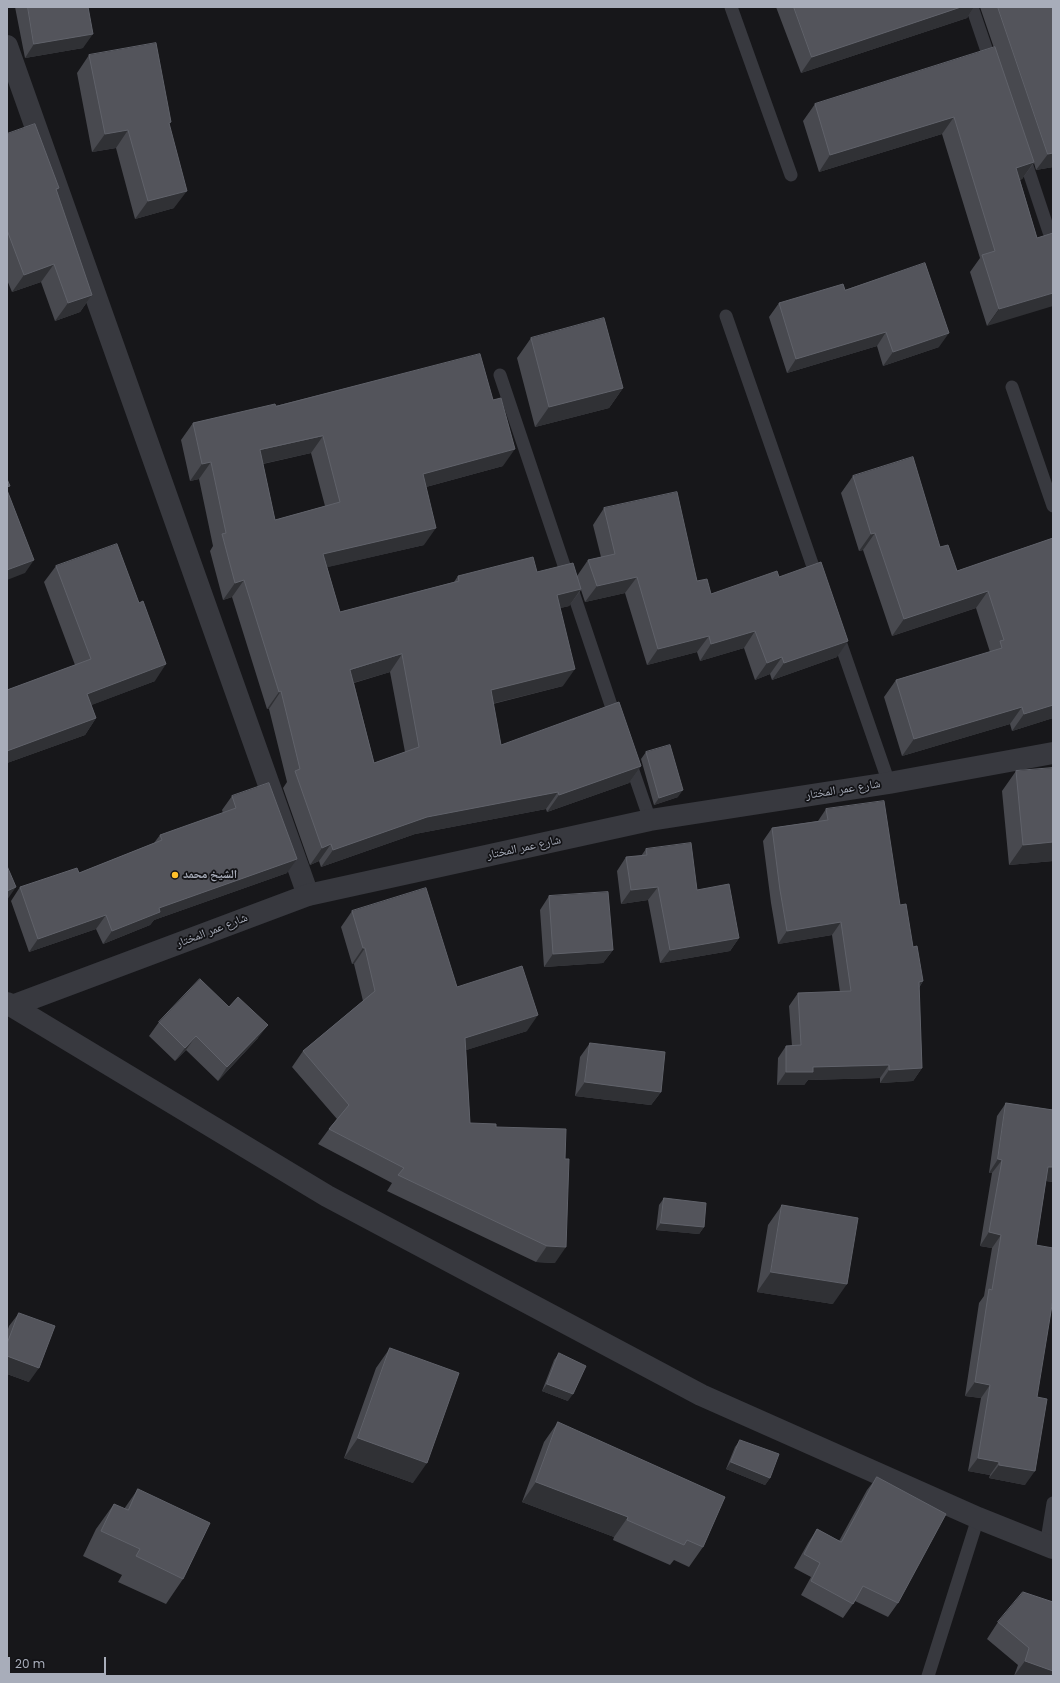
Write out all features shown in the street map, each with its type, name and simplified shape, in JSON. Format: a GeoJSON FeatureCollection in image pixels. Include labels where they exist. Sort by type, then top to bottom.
{"type":"FeatureCollection","features":[{"type":"Feature","properties":{"kind":"street"},"geometry":{"type":"LineString","coordinates":[[7,46],[308,895]]}},
{"type":"Feature","properties":{"kind":"street","name":"شارع عمر المختار"},"geometry":{"type":"LineString","coordinates":[[9,1006],[308,895],[650,820],[889,783],[1053,753]]}},
{"type":"Feature","properties":{"kind":"street"},"geometry":{"type":"LineString","coordinates":[[9,1006],[327,1196],[701,1395],[978,1518],[1049,1547]]}},
{"type":"Feature","properties":{"kind":"lane"},"geometry":{"type":"LineString","coordinates":[[731,7],[791,175]]}},
{"type":"Feature","properties":{"kind":"lane"},"geometry":{"type":"LineString","coordinates":[[972,7],[997,80]]}},
{"type":"Feature","properties":{"kind":"lane"},"geometry":{"type":"LineString","coordinates":[[1018,139],[1049,232]]}},
{"type":"Feature","properties":{"kind":"lane"},"geometry":{"type":"LineString","coordinates":[[726,316],[823,595]]}},
{"type":"Feature","properties":{"kind":"lane"},"geometry":{"type":"LineString","coordinates":[[500,375],[619,730]]}},
{"type":"Feature","properties":{"kind":"lane"},"geometry":{"type":"LineString","coordinates":[[1012,388],[1053,506]]}},
{"type":"Feature","properties":{"kind":"lane"},"geometry":{"type":"LineString","coordinates":[[834,625],[889,783]]}},
{"type":"Feature","properties":{"kind":"lane"},"geometry":{"type":"LineString","coordinates":[[624,745],[650,820]]}},
{"type":"Feature","properties":{"kind":"lane"},"geometry":{"type":"LineString","coordinates":[[1049,1547],[1053,1504]]}},
{"type":"Feature","properties":{"kind":"lane"},"geometry":{"type":"LineString","coordinates":[[928,1676],[978,1518]]}},
{"type":"Feature","properties":{"kind":"building"},"geometry":{"type":"Polygon","coordinates":[[[28,7],[88,7],[93,34],[34,44],[28,7]]]}},
{"type":"Feature","properties":{"kind":"building"},"geometry":{"type":"Polygon","coordinates":[[[794,7],[961,7],[812,57],[794,7]]]}},
{"type":"Feature","properties":{"kind":"building"},"geometry":{"type":"Polygon","coordinates":[[[998,7],[1053,7],[1053,153],[1048,154],[998,7]]]}},
{"type":"Feature","properties":{"kind":"building"},"geometry":{"type":"Polygon","coordinates":[[[156,43],[171,122],[169,123],[187,191],[148,201],[128,130],[105,134],[89,55],[156,43]]]}},
{"type":"Feature","properties":{"kind":"building"},"geometry":{"type":"Polygon","coordinates":[[[995,47],[1034,162],[1016,168],[1037,238],[1053,233],[1053,293],[999,309],[982,255],[995,251],[954,117],[830,155],[815,104],[995,47]]]}},
{"type":"Feature","properties":{"kind":"building"},"geometry":{"type":"Polygon","coordinates":[[[35,124],[59,188],[56,189],[92,295],[68,303],[54,264],[24,275],[7,230],[7,134],[35,124]]]}},
{"type":"Feature","properties":{"kind":"building"},"geometry":{"type":"Polygon","coordinates":[[[925,263],[949,333],[893,352],[886,332],[796,359],[779,303],[843,284],[845,290],[925,263]]]}},
{"type":"Feature","properties":{"kind":"building"},"geometry":{"type":"Polygon","coordinates":[[[604,318],[623,388],[549,407],[531,338],[604,318]]]}},
{"type":"Feature","properties":{"kind":"building"},"geometry":{"type":"Polygon","coordinates":[[[480,354],[493,400],[501,398],[515,449],[423,474],[436,528],[323,554],[340,612],[459,581],[458,576],[533,557],[537,572],[573,563],[581,589],[557,595],[575,669],[491,690],[501,745],[619,702],[641,766],[559,795],[558,792],[427,817],[333,850],[331,844],[322,848],[295,771],[300,769],[281,691],[279,692],[244,580],[235,583],[222,534],[226,533],[211,462],[202,464],[193,423],[275,404],[276,406],[480,354]],[[323,436],[260,450],[275,520],[340,502],[323,436]],[[402,654],[350,670],[374,763],[419,747],[402,654]]]}},
{"type":"Feature","properties":{"kind":"building"},"geometry":{"type":"Polygon","coordinates":[[[913,457],[940,547],[948,545],[957,571],[1053,538],[1053,705],[1024,714],[1022,707],[914,739],[896,680],[1002,648],[1000,641],[1004,640],[988,591],[904,619],[875,533],[871,534],[853,476],[913,457]]]}},
{"type":"Feature","properties":{"kind":"building"},"geometry":{"type":"Polygon","coordinates":[[[7,479],[10,486],[7,487],[7,479]]]}},
{"type":"Feature","properties":{"kind":"building"},"geometry":{"type":"Polygon","coordinates":[[[7,490],[34,560],[7,570],[7,490]]]}},
{"type":"Feature","properties":{"kind":"building"},"geometry":{"type":"Polygon","coordinates":[[[677,492],[697,581],[707,579],[711,594],[777,571],[779,577],[821,562],[848,641],[784,663],[782,657],[767,663],[755,631],[711,644],[709,636],[658,649],[637,577],[597,586],[588,560],[615,554],[604,508],[677,492]]]}},
{"type":"Feature","properties":{"kind":"building"},"geometry":{"type":"Polygon","coordinates":[[[117,544],[139,603],[143,601],[166,664],[87,694],[96,718],[7,751],[7,690],[91,659],[56,566],[117,544]]]}},
{"type":"Feature","properties":{"kind":"building"},"geometry":{"type":"Polygon","coordinates":[[[670,745],[683,790],[659,798],[646,752],[670,745]]]}},
{"type":"Feature","properties":{"kind":"building"},"geometry":{"type":"Polygon","coordinates":[[[1053,768],[1053,842],[1023,845],[1016,771],[1053,768]]]}},
{"type":"Feature","properties":{"kind":"building"},"geometry":{"type":"Polygon","coordinates":[[[269,783],[297,859],[159,908],[160,912],[112,931],[106,915],[38,939],[20,887],[77,868],[79,873],[162,840],[160,835],[236,808],[232,796],[269,783]]]}},
{"type":"Feature","properties":{"kind":"building"},"geometry":{"type":"Polygon","coordinates":[[[884,801],[900,905],[906,904],[913,947],[917,946],[923,981],[919,982],[922,1068],[889,1070],[889,1065],[813,1067],[813,1072],[786,1072],[786,1046],[801,1045],[798,993],[851,991],[841,922],[787,931],[772,828],[828,820],[826,809],[884,801]]]}},
{"type":"Feature","properties":{"kind":"building"},"geometry":{"type":"Polygon","coordinates":[[[691,843],[697,890],[729,884],[739,938],[670,950],[658,887],[631,890],[626,857],[647,855],[646,849],[691,843]]]}},
{"type":"Feature","properties":{"kind":"building"},"geometry":{"type":"Polygon","coordinates":[[[7,866],[16,887],[7,891],[7,866]]]}},
{"type":"Feature","properties":{"kind":"building"},"geometry":{"type":"Polygon","coordinates":[[[426,888],[457,987],[522,966],[538,1015],[465,1038],[470,1123],[496,1124],[496,1127],[566,1129],[565,1159],[569,1159],[566,1247],[547,1246],[398,1175],[404,1168],[329,1129],[349,1105],[303,1051],[375,991],[365,948],[363,948],[352,911],[426,888]]]}},
{"type":"Feature","properties":{"kind":"building"},"geometry":{"type":"Polygon","coordinates":[[[608,892],[613,950],[553,954],[549,896],[608,892]]]}},
{"type":"Feature","properties":{"kind":"building"},"geometry":{"type":"Polygon","coordinates":[[[200,979],[229,1007],[238,997],[268,1025],[227,1067],[196,1036],[185,1048],[159,1022],[200,979]]]}},
{"type":"Feature","properties":{"kind":"building"},"geometry":{"type":"Polygon","coordinates":[[[590,1043],[665,1052],[661,1092],[585,1082],[590,1043]]]}},
{"type":"Feature","properties":{"kind":"building"},"geometry":{"type":"Polygon","coordinates":[[[1006,1103],[1053,1110],[1053,1167],[1048,1167],[1036,1245],[1053,1248],[1053,1299],[1037,1397],[1047,1399],[1035,1471],[999,1465],[999,1462],[978,1458],[990,1385],[975,1382],[989,1289],[992,1290],[1001,1235],[989,1232],[1002,1160],[998,1159],[1006,1103]]]}},
{"type":"Feature","properties":{"kind":"building"},"geometry":{"type":"Polygon","coordinates":[[[664,1198],[706,1203],[704,1227],[661,1223],[664,1198]]]}},
{"type":"Feature","properties":{"kind":"building"},"geometry":{"type":"Polygon","coordinates":[[[782,1205],[858,1218],[847,1284],[771,1272],[782,1205]]]}},
{"type":"Feature","properties":{"kind":"building"},"geometry":{"type":"Polygon","coordinates":[[[19,1313],[55,1326],[39,1368],[7,1356],[7,1344],[19,1313]]]}},
{"type":"Feature","properties":{"kind":"building"},"geometry":{"type":"Polygon","coordinates":[[[390,1348],[459,1373],[427,1463],[358,1438],[390,1348]]]}},
{"type":"Feature","properties":{"kind":"building"},"geometry":{"type":"Polygon","coordinates":[[[559,1353],[586,1366],[573,1394],[547,1384],[559,1353]]]}},
{"type":"Feature","properties":{"kind":"building"},"geometry":{"type":"Polygon","coordinates":[[[558,1422],[725,1497],[703,1547],[687,1540],[684,1545],[627,1520],[628,1517],[536,1482],[558,1422]]]}},
{"type":"Feature","properties":{"kind":"building"},"geometry":{"type":"Polygon","coordinates":[[[740,1440],[779,1454],[770,1478],[731,1462],[740,1440]]]}},
{"type":"Feature","properties":{"kind":"building"},"geometry":{"type":"Polygon","coordinates":[[[877,1477],[946,1514],[898,1603],[863,1586],[853,1604],[811,1581],[820,1563],[804,1554],[817,1529],[841,1542],[877,1477]]]}},
{"type":"Feature","properties":{"kind":"building"},"geometry":{"type":"Polygon","coordinates":[[[138,1489],[210,1523],[183,1579],[136,1556],[140,1549],[101,1531],[114,1504],[128,1510],[138,1489]]]}},
{"type":"Feature","properties":{"kind":"building"},"geometry":{"type":"Polygon","coordinates":[[[1023,1592],[1053,1602],[1053,1671],[1025,1661],[1029,1648],[998,1622],[1023,1592]]]}},
{"type":"Feature","properties":{"kind":"place","name":"الشيخ محمد"},"geometry":{"type":"Point","coordinates":[175,875]}}]}
